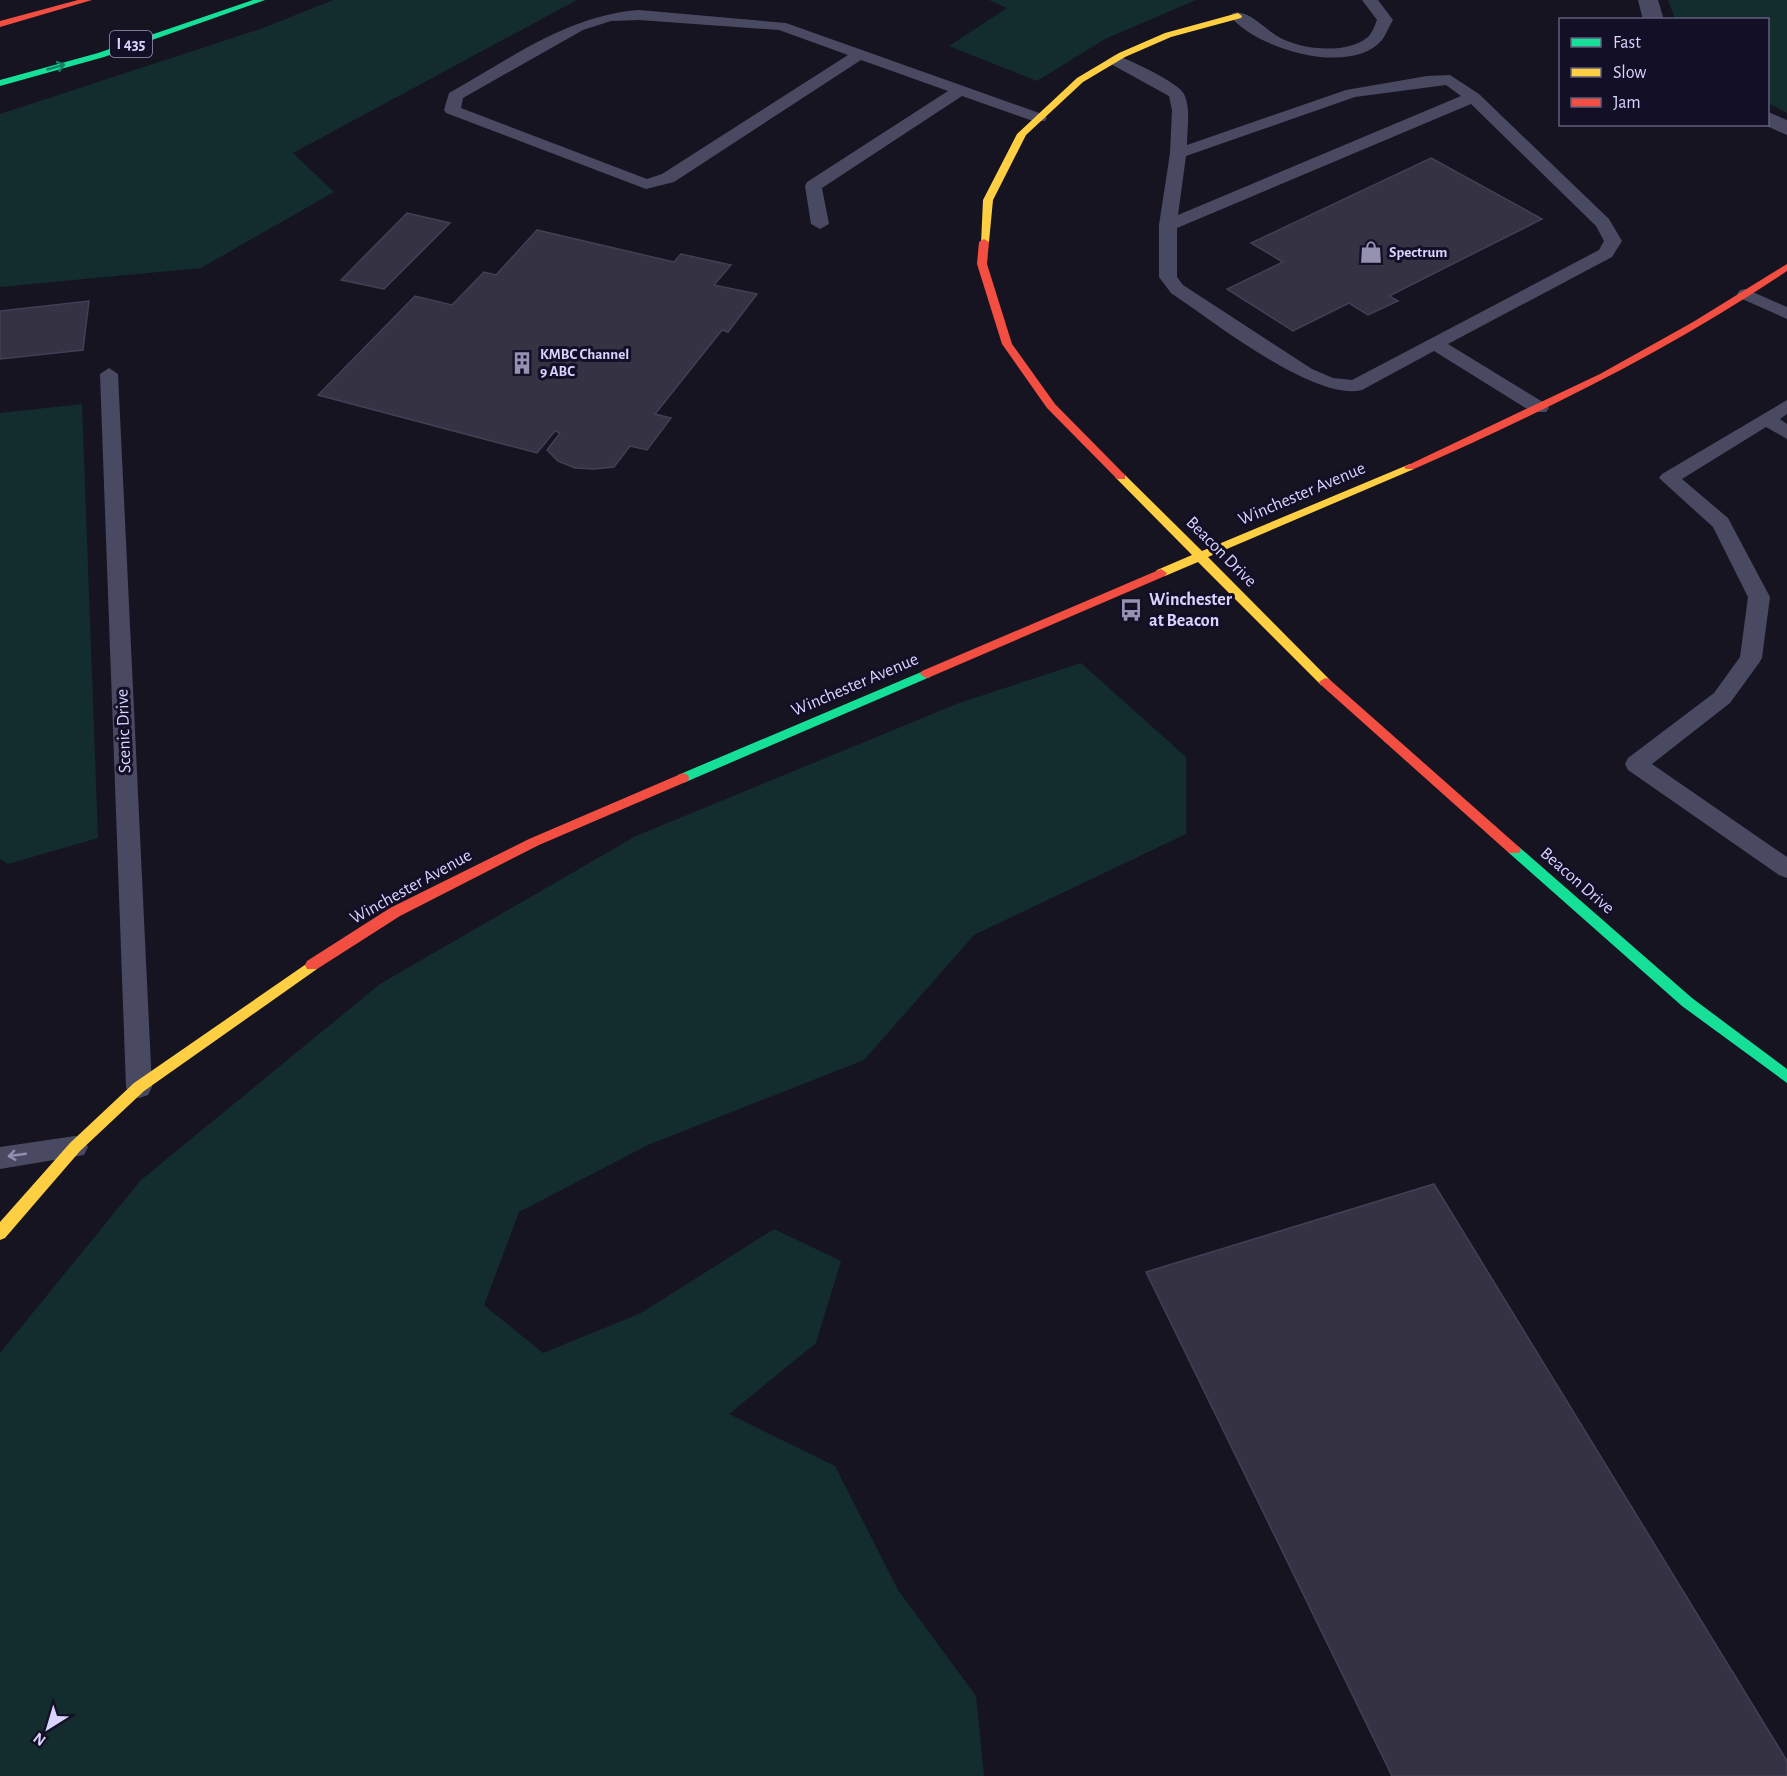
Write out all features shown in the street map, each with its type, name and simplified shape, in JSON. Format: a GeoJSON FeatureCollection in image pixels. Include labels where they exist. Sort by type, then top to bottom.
{"type":"FeatureCollection","features":[{"type":"Feature","properties":{"kind":"main road"},"geometry":{"type":"LineString","coordinates":[[0,24],[88,0]]}},
{"type":"Feature","properties":{"kind":"main road","name":"I 435"},"geometry":{"type":"LineString","coordinates":[[0,83],[101,55],[261,0]]}},
{"type":"Feature","properties":{"kind":"main road","name":"Beacon Drive"},"geometry":{"type":"LineString","coordinates":[[1238,16],[1168,34],[1115,60],[1080,80],[1023,134],[988,200],[982,264],[1007,344],[1051,406],[1328,685],[1687,1002],[1787,1077]]}},
{"type":"Feature","properties":{"kind":"main road","name":"Winchester Avenue"},"geometry":{"type":"LineString","coordinates":[[0,1233],[75,1147],[139,1087],[276,988],[395,912],[534,842],[1507,425],[1725,309],[1787,267]]}},
{"type":"Feature","properties":{"kind":"street"},"geometry":{"type":"LineString","coordinates":[[1648,0],[1653,18]]}},
{"type":"Feature","properties":{"kind":"street"},"geometry":{"type":"LineString","coordinates":[[1769,120],[1787,128]]}},
{"type":"Feature","properties":{"kind":"lane"},"geometry":{"type":"LineString","coordinates":[[1238,16],[1274,42],[1305,51],[1350,52],[1375,39],[1385,20],[1370,0]]}},
{"type":"Feature","properties":{"kind":"lane"},"geometry":{"type":"LineString","coordinates":[[860,54],[668,178],[646,184],[452,110],[455,96],[578,27],[610,17],[639,15],[781,26],[962,89],[1039,118]]}},
{"type":"Feature","properties":{"kind":"lane"},"geometry":{"type":"LineString","coordinates":[[1115,60],[1154,79],[1176,94],[1180,110],[1178,153],[1168,225],[1168,277],[1177,288],[1305,373],[1329,383],[1355,386],[1606,253],[1613,241],[1603,224],[1473,97],[1450,80],[1428,81],[1352,93],[1178,153]]}},
{"type":"Feature","properties":{"kind":"lane"},"geometry":{"type":"LineString","coordinates":[[820,224],[813,186],[962,89]]}},
{"type":"Feature","properties":{"kind":"lane"},"geometry":{"type":"LineString","coordinates":[[1168,225],[1473,97]]}},
{"type":"Feature","properties":{"kind":"lane"},"geometry":{"type":"LineString","coordinates":[[1746,294],[1787,314]]}},
{"type":"Feature","properties":{"kind":"lane"},"geometry":{"type":"LineString","coordinates":[[1435,344],[1539,408]]}},
{"type":"Feature","properties":{"kind":"lane","name":"Scenic Drive"},"geometry":{"type":"LineString","coordinates":[[110,374],[139,1087]]}},
{"type":"Feature","properties":{"kind":"lane"},"geometry":{"type":"LineString","coordinates":[[1787,406],[1670,478],[1721,523],[1760,597],[1751,658],[1722,698],[1636,764],[1787,869]]}},
{"type":"Feature","properties":{"kind":"lane"},"geometry":{"type":"LineString","coordinates":[[1767,418],[1787,433]]}},
{"type":"Feature","properties":{"kind":"lane"},"geometry":{"type":"LineString","coordinates":[[0,1158],[75,1147]]}},
{"type":"Feature","properties":{"kind":"green space"},"geometry":{"type":"Polygon","coordinates":[[[333,0],[577,0],[293,153],[334,192],[201,268],[0,287],[0,114],[263,28],[333,0]]]}},
{"type":"Feature","properties":{"kind":"green space"},"geometry":{"type":"Polygon","coordinates":[[[989,0],[1196,0],[1105,39],[1037,81],[949,46],[1007,8],[989,0]]]}},
{"type":"Feature","properties":{"kind":"green space"},"geometry":{"type":"Polygon","coordinates":[[[1668,0],[1787,0],[1787,113],[1769,104],[1769,18],[1675,18],[1668,0]]]}},
{"type":"Feature","properties":{"kind":"green space"},"geometry":{"type":"Polygon","coordinates":[[[82,404],[98,838],[8,864],[0,859],[0,413],[82,404]]]}},
{"type":"Feature","properties":{"kind":"green space"},"geometry":{"type":"Polygon","coordinates":[[[1081,663],[1186,757],[1186,834],[974,935],[864,1060],[648,1145],[519,1212],[484,1305],[543,1353],[641,1313],[774,1229],[841,1261],[816,1343],[729,1414],[835,1466],[898,1590],[976,1696],[984,1776],[0,1776],[0,1353],[141,1180],[380,984],[636,836],[959,703],[1081,663]]]}},
{"type":"Feature","properties":{"kind":"building","name":"Spectrum"},"geometry":{"type":"Polygon","coordinates":[[[1431,158],[1542,219],[1389,296],[1398,301],[1368,315],[1349,303],[1293,331],[1227,289],[1283,262],[1251,243],[1431,158]]]}},
{"type":"Feature","properties":{"kind":"building"},"geometry":{"type":"Polygon","coordinates":[[[407,213],[450,223],[384,289],[341,280],[407,213]]]}},
{"type":"Feature","properties":{"kind":"building","name":"KMBC Channel 9 ABC"},"geometry":{"type":"Polygon","coordinates":[[[537,230],[674,262],[681,254],[731,265],[714,285],[757,294],[728,332],[722,330],[655,414],[671,418],[647,450],[630,446],[614,467],[575,468],[558,461],[547,450],[560,433],[555,431],[537,453],[318,395],[415,296],[452,305],[484,272],[496,275],[537,230]]]}},
{"type":"Feature","properties":{"kind":"building"},"geometry":{"type":"Polygon","coordinates":[[[89,301],[83,350],[0,359],[0,311],[89,301]]]}},
{"type":"Feature","properties":{"kind":"building"},"geometry":{"type":"Polygon","coordinates":[[[1434,1184],[1787,1761],[1787,1776],[1392,1776],[1146,1272],[1434,1184]]]}},
{"type":"Feature","properties":{"kind":"traffic: fast"},"geometry":{"type":"LineString","coordinates":[[0,83],[101,55],[261,0]]}},
{"type":"Feature","properties":{"kind":"traffic: fast"},"geometry":{"type":"LineString","coordinates":[[683,778],[926,674]]}},
{"type":"Feature","properties":{"kind":"traffic: fast"},"geometry":{"type":"LineString","coordinates":[[1514,850],[1687,1002],[1787,1077]]}},
{"type":"Feature","properties":{"kind":"traffic: slow"},"geometry":{"type":"LineString","coordinates":[[984,242],[988,200],[1022,134],[1080,80],[1122,55],[1168,35],[1238,16]]}},
{"type":"Feature","properties":{"kind":"traffic: slow"},"geometry":{"type":"LineString","coordinates":[[1161,573],[1410,467]]}},
{"type":"Feature","properties":{"kind":"traffic: slow"},"geometry":{"type":"LineString","coordinates":[[1121,477],[1325,682]]}},
{"type":"Feature","properties":{"kind":"traffic: slow"},"geometry":{"type":"LineString","coordinates":[[0,1233],[75,1147],[139,1087],[312,965]]}},
{"type":"Feature","properties":{"kind":"traffic: jam"},"geometry":{"type":"LineString","coordinates":[[0,24],[88,0]]}},
{"type":"Feature","properties":{"kind":"traffic: jam"},"geometry":{"type":"LineString","coordinates":[[984,242],[982,264],[1007,344],[1051,406],[1121,477]]}},
{"type":"Feature","properties":{"kind":"traffic: jam"},"geometry":{"type":"LineString","coordinates":[[1410,467],[1556,400],[1651,351],[1787,267]]}},
{"type":"Feature","properties":{"kind":"traffic: jam"},"geometry":{"type":"LineString","coordinates":[[926,674],[1161,573]]}},
{"type":"Feature","properties":{"kind":"traffic: jam"},"geometry":{"type":"LineString","coordinates":[[1325,682],[1514,850]]}},
{"type":"Feature","properties":{"kind":"traffic: jam"},"geometry":{"type":"LineString","coordinates":[[312,965],[395,912],[534,842],[683,778]]}},
{"type":"Feature","properties":{"kind":"place","name":"Spectrum"},"geometry":{"type":"Point","coordinates":[1371,252]}},
{"type":"Feature","properties":{"kind":"place","name":"KMBC Channel 9 ABC"},"geometry":{"type":"Point","coordinates":[522,363]}},
{"type":"Feature","properties":{"kind":"place","name":"Winchester at Beacon"},"geometry":{"type":"Point","coordinates":[1131,610]}}]}
